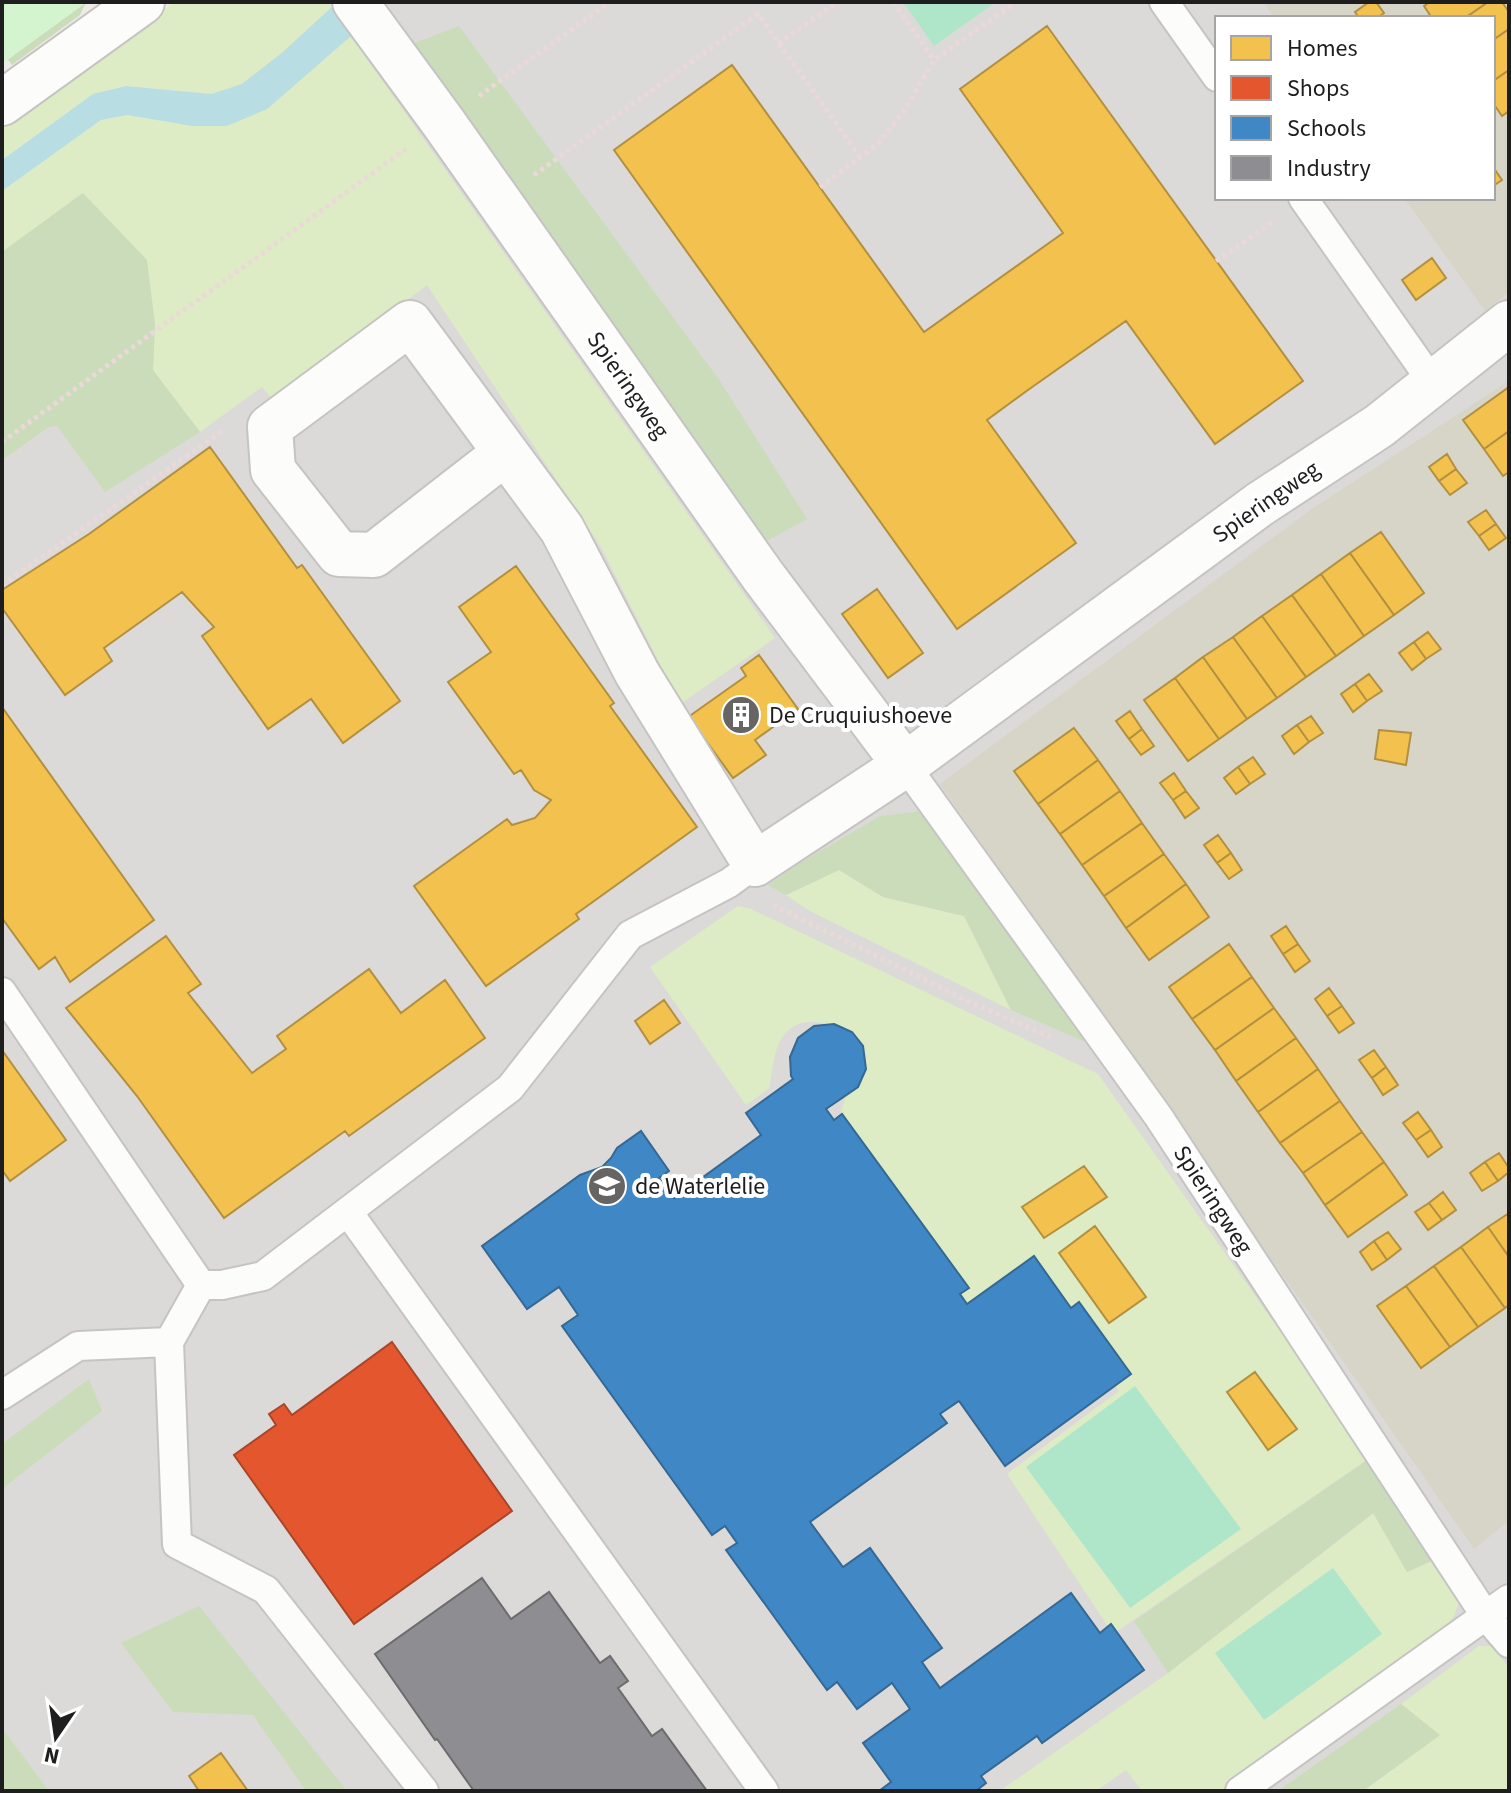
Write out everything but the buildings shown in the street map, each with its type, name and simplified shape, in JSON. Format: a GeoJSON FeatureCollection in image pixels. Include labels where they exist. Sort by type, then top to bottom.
{"type":"FeatureCollection","features":[{"type":"Feature","properties":{"kind":"street"},"geometry":{"type":"LineString","coordinates":[[2,103],[142,2]]}},
{"type":"Feature","properties":{"kind":"street","name":"Spieringweg"},"geometry":{"type":"LineString","coordinates":[[355,2],[763,576],[905,765],[1260,504],[1379,426],[1509,323]]}},
{"type":"Feature","properties":{"kind":"street"},"geometry":{"type":"LineString","coordinates":[[505,453],[374,555],[339,554],[273,470],[270,427],[410,323],[562,529],[742,873],[905,765]]}},
{"type":"Feature","properties":{"kind":"lane"},"geometry":{"type":"LineString","coordinates":[[1164,2],[1215,74]]}},
{"type":"Feature","properties":{"kind":"lane"},"geometry":{"type":"LineString","coordinates":[[1305,200],[1433,383]]}},
{"type":"Feature","properties":{"kind":"lane","name":"Spieringweg"},"geometry":{"type":"LineString","coordinates":[[905,765],[1158,1116],[1485,1615],[1509,1643]]}},
{"type":"Feature","properties":{"kind":"lane"},"geometry":{"type":"LineString","coordinates":[[201,1285],[222,1285],[263,1276],[348,1212],[510,1088],[630,935],[742,873]]}},
{"type":"Feature","properties":{"kind":"lane"},"geometry":{"type":"LineString","coordinates":[[2,992],[201,1285]]}},
{"type":"Feature","properties":{"kind":"lane"},"geometry":{"type":"LineString","coordinates":[[348,1212],[764,1791]]}},
{"type":"Feature","properties":{"kind":"lane"},"geometry":{"type":"LineString","coordinates":[[201,1285],[169,1342],[177,1544],[266,1590],[424,1791]]}},
{"type":"Feature","properties":{"kind":"lane"},"geometry":{"type":"LineString","coordinates":[[2,1395],[78,1346],[169,1342]]}},
{"type":"Feature","properties":{"kind":"lane"},"geometry":{"type":"LineString","coordinates":[[1240,1791],[1509,1599]]}},
{"type":"Feature","properties":{"kind":"path"},"geometry":{"type":"LineString","coordinates":[[2,442],[610,2]]}},
{"type":"Feature","properties":{"kind":"path"},"geometry":{"type":"LineString","coordinates":[[778,43],[838,2]]}},
{"type":"Feature","properties":{"kind":"path"},"geometry":{"type":"LineString","coordinates":[[893,2],[934,60]]}},
{"type":"Feature","properties":{"kind":"path"},"geometry":{"type":"LineString","coordinates":[[820,187],[879,143],[904,111],[934,60],[1016,2]]}},
{"type":"Feature","properties":{"kind":"path"},"geometry":{"type":"LineString","coordinates":[[498,201],[758,14],[860,157]]}},
{"type":"Feature","properties":{"kind":"path"},"geometry":{"type":"LineString","coordinates":[[1216,261],[1303,200]]}},
{"type":"Feature","properties":{"kind":"path"},"geometry":{"type":"LineString","coordinates":[[2,585],[250,412],[270,427]]}},
{"type":"Feature","properties":{"kind":"path"},"geometry":{"type":"LineString","coordinates":[[742,873],[976,1005],[1056,1040]]}},
{"type":"Feature","properties":{"kind":"shaded area"},"geometry":{"type":"Polygon","coordinates":[[[340,2],[1509,2],[1509,1791],[2,1791],[2,240],[340,2]]]}},
{"type":"Feature","properties":{"kind":"shaded area"},"geometry":{"type":"Polygon","coordinates":[[[1096,2],[1245,2],[1256,16],[1215,16],[1215,165],[1096,2]]]}},
{"type":"Feature","properties":{"kind":"shaded area"},"geometry":{"type":"Polygon","coordinates":[[[1263,2],[1509,2],[1509,292],[1485,311],[1405,200],[1495,200],[1495,16],[1273,16],[1263,2]]]}},
{"type":"Feature","properties":{"kind":"shaded area"},"geometry":{"type":"Polygon","coordinates":[[[1282,200],[1389,200],[1431,257],[1332,329],[1275,251],[1304,230],[1282,200]]]}},
{"type":"Feature","properties":{"kind":"shaded area"},"geometry":{"type":"Polygon","coordinates":[[[1509,381],[1509,1521],[1474,1549],[940,784],[1313,508],[1509,381]]]}},
{"type":"Feature","properties":{"kind":"shaded area"},"geometry":{"type":"Polygon","coordinates":[[[5,1487],[190,1735],[157,1769],[174,1791],[49,1791],[2,1728],[2,1489],[5,1487]]]}},
{"type":"Feature","properties":{"kind":"green space"},"geometry":{"type":"Polygon","coordinates":[[[2,2],[86,2],[80,15],[12,65],[2,51],[2,2]]]}},
{"type":"Feature","properties":{"kind":"green space"},"geometry":{"type":"Polygon","coordinates":[[[2,2],[87,2],[2,64],[2,2]]]}},
{"type":"Feature","properties":{"kind":"green space"},"geometry":{"type":"Polygon","coordinates":[[[174,2],[328,2],[332,7],[242,84],[212,94],[126,86],[93,94],[2,160],[2,126],[174,2]]]}},
{"type":"Feature","properties":{"kind":"green space"},"geometry":{"type":"Polygon","coordinates":[[[903,2],[996,2],[934,46],[903,2]]]}},
{"type":"Feature","properties":{"kind":"green space"},"geometry":{"type":"Polygon","coordinates":[[[459,26],[720,381],[807,519],[765,542],[412,44],[459,26]]]}},
{"type":"Feature","properties":{"kind":"green space"},"geometry":{"type":"Polygon","coordinates":[[[351,36],[775,638],[680,704],[601,547],[427,285],[274,401],[262,387],[200,432],[153,370],[155,324],[83,193],[2,252],[2,191],[101,120],[127,114],[193,126],[267,109],[351,36]]]}},
{"type":"Feature","properties":{"kind":"green space"},"geometry":{"type":"Polygon","coordinates":[[[83,193],[147,260],[155,324],[153,370],[200,432],[105,492],[57,426],[49,427],[2,460],[2,252],[83,193]]]}},
{"type":"Feature","properties":{"kind":"green space"},"geometry":{"type":"Polygon","coordinates":[[[923,811],[1088,1043],[1011,1010],[964,916],[883,897],[839,870],[786,895],[768,885],[880,816],[923,811]]]}},
{"type":"Feature","properties":{"kind":"green space"},"geometry":{"type":"Polygon","coordinates":[[[839,870],[883,897],[964,916],[1011,1010],[810,911],[786,895],[839,870]]]}},
{"type":"Feature","properties":{"kind":"green space"},"geometry":{"type":"Polygon","coordinates":[[[738,906],[751,909],[1098,1074],[1370,1458],[1113,1634],[1007,1474],[1119,1391],[1060,1307],[972,1311],[839,1121],[852,1071],[841,1031],[816,1022],[791,1028],[777,1048],[769,1088],[746,1105],[650,967],[738,906]]]}},
{"type":"Feature","properties":{"kind":"green space"},"geometry":{"type":"Polygon","coordinates":[[[89,1379],[102,1411],[2,1489],[2,1444],[89,1379]]]}},
{"type":"Feature","properties":{"kind":"green space"},"geometry":{"type":"Polygon","coordinates":[[[1135,1386],[1241,1529],[1130,1608],[1026,1467],[1135,1386]]]}},
{"type":"Feature","properties":{"kind":"green space"},"geometry":{"type":"Polygon","coordinates":[[[1370,1458],[1436,1559],[1407,1572],[1373,1513],[1168,1673],[1134,1621],[1370,1458]]]}},
{"type":"Feature","properties":{"kind":"green space"},"geometry":{"type":"Polygon","coordinates":[[[1374,1513],[1407,1572],[1436,1559],[1460,1600],[1454,1616],[1437,1639],[1227,1791],[1142,1791],[1126,1770],[1096,1791],[1000,1791],[1168,1673],[1374,1513]]]}},
{"type":"Feature","properties":{"kind":"green space"},"geometry":{"type":"Polygon","coordinates":[[[1333,1568],[1382,1634],[1264,1720],[1215,1653],[1333,1568]]]}},
{"type":"Feature","properties":{"kind":"green space"},"geometry":{"type":"Polygon","coordinates":[[[199,1606],[347,1791],[306,1791],[253,1715],[173,1712],[121,1643],[199,1606]]]}},
{"type":"Feature","properties":{"kind":"green space"},"geometry":{"type":"Polygon","coordinates":[[[1479,1646],[1492,1646],[1509,1668],[1509,1791],[1363,1791],[1439,1736],[1401,1704],[1479,1646]]]}},
{"type":"Feature","properties":{"kind":"green space"},"geometry":{"type":"Polygon","coordinates":[[[1401,1704],[1440,1735],[1363,1791],[1278,1791],[1401,1704]]]}},
{"type":"Feature","properties":{"kind":"green space"},"geometry":{"type":"Polygon","coordinates":[[[2,1728],[49,1791],[2,1791],[2,1728]]]}},
{"type":"Feature","properties":{"kind":"water"},"geometry":{"type":"Polygon","coordinates":[[[332,7],[351,36],[267,109],[227,126],[193,126],[127,115],[101,120],[2,191],[2,160],[93,94],[126,86],[212,94],[242,84],[332,7]]]}},
{"type":"Feature","properties":{"kind":"place","name":"De Cruquiushoeve"},"geometry":{"type":"Point","coordinates":[741,715]}},
{"type":"Feature","properties":{"kind":"place","name":"de Waterlelie"},"geometry":{"type":"Point","coordinates":[607,1186]}}]}
